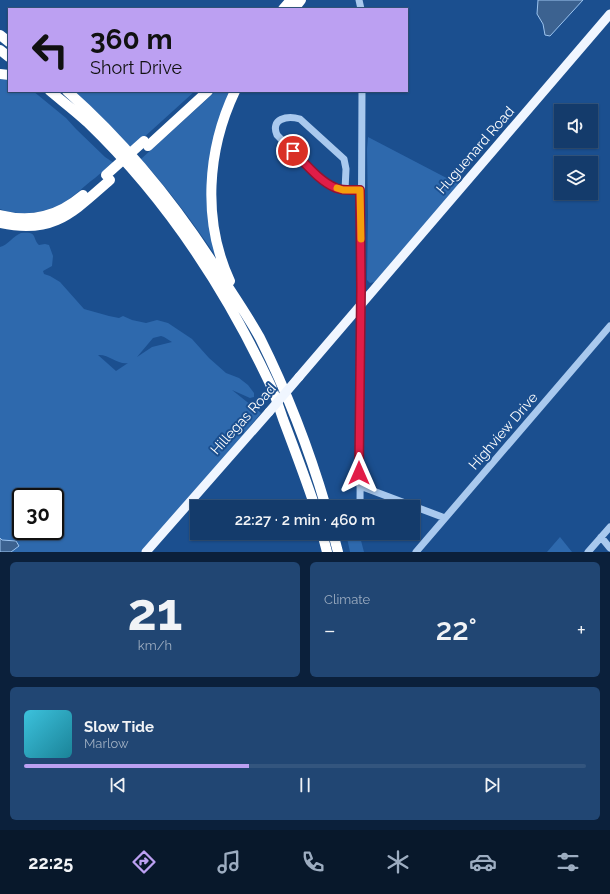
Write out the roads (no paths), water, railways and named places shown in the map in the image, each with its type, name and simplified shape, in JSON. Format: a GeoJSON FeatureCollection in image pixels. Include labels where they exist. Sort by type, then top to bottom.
{"type":"FeatureCollection","features":[{"type":"Feature","properties":{"kind":"highway"},"geometry":{"type":"LineString","coordinates":[[284,8],[291,0]]}},
{"type":"Feature","properties":{"kind":"highway"},"geometry":{"type":"LineString","coordinates":[[295,8],[301,0]]}},
{"type":"Feature","properties":{"kind":"highway"},"geometry":{"type":"LineString","coordinates":[[0,35],[8,41]]}},
{"type":"Feature","properties":{"kind":"highway"},"geometry":{"type":"LineString","coordinates":[[0,50],[8,56]]}},
{"type":"Feature","properties":{"kind":"highway"},"geometry":{"type":"LineString","coordinates":[[42,92],[70,115],[86,122]]}},
{"type":"Feature","properties":{"kind":"highway"},"geometry":{"type":"LineString","coordinates":[[51,92],[86,122],[114,150],[177,226],[216,283],[271,386],[313,500]]}},
{"type":"Feature","properties":{"kind":"highway"},"geometry":{"type":"LineString","coordinates":[[68,92],[119,142],[169,200],[209,256],[247,316]]}},
{"type":"Feature","properties":{"kind":"highway"},"geometry":{"type":"LineString","coordinates":[[146,144],[197,92]]}},
{"type":"Feature","properties":{"kind":"highway"},"geometry":{"type":"LineString","coordinates":[[0,223],[28,226],[51,222],[66,217],[146,144],[207,92]]}},
{"type":"Feature","properties":{"kind":"highway"},"geometry":{"type":"LineString","coordinates":[[235,92],[220,128],[215,149],[212,176],[212,201],[215,232],[220,256],[226,272],[276,373],[298,423],[312,459],[324,500]]}},
{"type":"Feature","properties":{"kind":"highway"},"geometry":{"type":"LineString","coordinates":[[0,215],[25,218],[45,216],[60,211],[108,178]]}},
{"type":"Feature","properties":{"kind":"highway"},"geometry":{"type":"LineString","coordinates":[[324,540],[327,552]]}},
{"type":"Feature","properties":{"kind":"highway"},"geometry":{"type":"LineString","coordinates":[[335,540],[338,552]]}},
{"type":"Feature","properties":{"kind":"main road","name":"Huguenard Road"},"geometry":{"type":"LineString","coordinates":[[361,305],[610,14]]}},
{"type":"Feature","properties":{"kind":"main road","name":"Hillegas Road"},"geometry":{"type":"LineString","coordinates":[[146,552],[361,305]]}},
{"type":"Feature","properties":{"kind":"street"},"geometry":{"type":"LineString","coordinates":[[360,500],[360,190],[362,92]]}},
{"type":"Feature","properties":{"kind":"street"},"geometry":{"type":"LineString","coordinates":[[344,190],[346,169],[344,159],[300,119],[292,116],[281,120],[276,126],[275,130],[277,135],[324,181],[335,188],[344,190],[360,190]]}},
{"type":"Feature","properties":{"kind":"street","name":"Highview Drive"},"geometry":{"type":"LineString","coordinates":[[416,552],[610,326]]}},
{"type":"Feature","properties":{"kind":"street"},"geometry":{"type":"LineString","coordinates":[[360,486],[445,518]]}},
{"type":"Feature","properties":{"kind":"street"},"geometry":{"type":"LineString","coordinates":[[588,552],[610,527]]}},
{"type":"Feature","properties":{"kind":"street"},"geometry":{"type":"LineString","coordinates":[[601,538],[610,548]]}}]}
